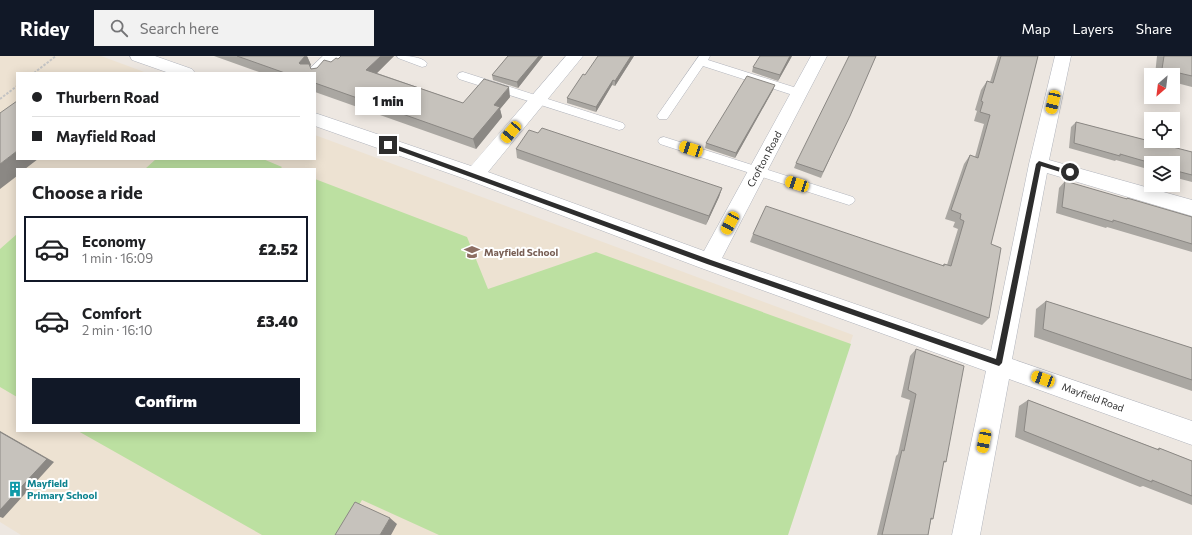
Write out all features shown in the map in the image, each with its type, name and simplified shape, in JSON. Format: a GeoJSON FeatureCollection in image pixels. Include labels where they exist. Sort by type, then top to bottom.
{"type":"FeatureCollection","features":[{"type":"Feature","properties":{"kind":"street"},"geometry":{"type":"LineString","coordinates":[[138,56],[183,72]]}},
{"type":"Feature","properties":{"kind":"street"},"geometry":{"type":"LineString","coordinates":[[315,72],[333,56]]}},
{"type":"Feature","properties":{"kind":"street"},"geometry":{"type":"LineString","coordinates":[[475,175],[575,56]]}},
{"type":"Feature","properties":{"kind":"street","name":"Crofton Road"},"geometry":{"type":"LineString","coordinates":[[709,262],[819,56]]}},
{"type":"Feature","properties":{"kind":"street"},"geometry":{"type":"LineString","coordinates":[[966,535],[1039,164],[1063,56]]}},
{"type":"Feature","properties":{"kind":"street","name":"Mayfield Road"},"geometry":{"type":"LineString","coordinates":[[316,119],[475,175],[709,262],[999,363],[1192,433]]}},
{"type":"Feature","properties":{"kind":"street"},"geometry":{"type":"LineString","coordinates":[[1039,164],[1192,208]]}},
{"type":"Feature","properties":{"kind":"lane"},"geometry":{"type":"LineString","coordinates":[[402,56],[422,63]]}},
{"type":"Feature","properties":{"kind":"lane"},"geometry":{"type":"LineString","coordinates":[[664,116],[703,59],[799,93]]}},
{"type":"Feature","properties":{"kind":"lane"},"geometry":{"type":"LineString","coordinates":[[463,76],[620,126]]}},
{"type":"Feature","properties":{"kind":"lane"},"geometry":{"type":"LineString","coordinates":[[664,141],[849,200]]}},
{"type":"Feature","properties":{"kind":"path"},"geometry":{"type":"LineString","coordinates":[[35,72],[56,56]]}},
{"type":"Feature","properties":{"kind":"path"},"geometry":{"type":"LineString","coordinates":[[0,99],[16,87]]}},
{"type":"Feature","properties":{"kind":"shaded area","name":"Mayfield School"},"geometry":{"type":"Polygon","coordinates":[[[0,56],[101,56],[144,72],[16,72],[16,160],[316,160],[316,135],[853,335],[788,535],[21,535],[0,522],[0,56]]]}},
{"type":"Feature","properties":{"kind":"green space"},"geometry":{"type":"Polygon","coordinates":[[[155,160],[265,160],[282,167],[281,168],[146,168],[155,160]]]}},
{"type":"Feature","properties":{"kind":"green space","name":"Mayfield School"},"geometry":{"type":"Polygon","coordinates":[[[316,179],[467,237],[488,289],[596,252],[851,344],[788,535],[439,535],[362,500],[342,535],[262,535],[80,432],[316,432],[316,179]]]}},
{"type":"Feature","properties":{"kind":"green space"},"geometry":{"type":"Polygon","coordinates":[[[16,235],[16,396],[0,387],[0,249],[16,235]]]}},
{"type":"Feature","properties":{"kind":"building"},"geometry":{"type":"Polygon","coordinates":[[[237,56],[305,56],[299,63],[309,64],[311,69],[317,68],[324,60],[331,62],[341,56],[381,56],[366,70],[463,103],[484,79],[509,87],[494,105],[500,107],[473,139],[316,83],[316,72],[282,72],[237,56]]]}},
{"type":"Feature","properties":{"kind":"building"},"geometry":{"type":"Polygon","coordinates":[[[508,56],[539,56],[517,82],[492,75],[508,56]]]}},
{"type":"Feature","properties":{"kind":"building"},"geometry":{"type":"Polygon","coordinates":[[[598,56],[631,56],[615,81],[613,80],[596,107],[567,98],[583,74],[585,75],[598,56]]]}},
{"type":"Feature","properties":{"kind":"building"},"geometry":{"type":"Polygon","coordinates":[[[760,56],[790,56],[780,75],[753,67],[760,56]]]}},
{"type":"Feature","properties":{"kind":"building"},"geometry":{"type":"Polygon","coordinates":[[[849,56],[876,56],[850,116],[823,172],[796,163],[849,56]]]}},
{"type":"Feature","properties":{"kind":"building"},"geometry":{"type":"Polygon","coordinates":[[[1001,56],[1038,56],[991,244],[1001,248],[989,318],[753,234],[766,206],[944,266],[944,264],[951,266],[964,221],[960,219],[961,214],[951,210],[970,155],[978,158],[990,115],[980,112],[983,102],[981,101],[987,81],[993,83],[1001,56]]]}},
{"type":"Feature","properties":{"kind":"building"},"geometry":{"type":"Polygon","coordinates":[[[1164,56],[1192,56],[1192,76],[1180,73],[1180,68],[1162,68],[1164,56]]]}},
{"type":"Feature","properties":{"kind":"building"},"geometry":{"type":"Polygon","coordinates":[[[747,76],[775,85],[736,153],[706,143],[747,76]]]}},
{"type":"Feature","properties":{"kind":"building"},"geometry":{"type":"Polygon","coordinates":[[[16,102],[16,152],[0,164],[0,113],[16,102]]]}},
{"type":"Feature","properties":{"kind":"building"},"geometry":{"type":"Polygon","coordinates":[[[1076,122],[1144,140],[1144,148],[1177,148],[1192,152],[1192,175],[1180,172],[1180,156],[1144,156],[1144,161],[1074,143],[1076,122]]]}},
{"type":"Feature","properties":{"kind":"building"},"geometry":{"type":"Polygon","coordinates":[[[542,128],[722,188],[709,216],[516,149],[529,130],[538,133],[542,128]]]}},
{"type":"Feature","properties":{"kind":"building"},"geometry":{"type":"Polygon","coordinates":[[[1065,181],[1192,217],[1192,244],[1113,220],[1113,222],[1062,207],[1065,181]]]}},
{"type":"Feature","properties":{"kind":"building"},"geometry":{"type":"Polygon","coordinates":[[[1046,301],[1192,348],[1192,380],[1043,329],[1046,301]]]}},
{"type":"Feature","properties":{"kind":"building"},"geometry":{"type":"Polygon","coordinates":[[[916,349],[964,366],[946,462],[944,461],[933,519],[931,518],[928,535],[882,535],[902,450],[904,451],[916,394],[908,390],[916,349]]]}},
{"type":"Feature","properties":{"kind":"building"},"geometry":{"type":"Polygon","coordinates":[[[1028,400],[1192,461],[1192,496],[1152,480],[1152,482],[1024,431],[1028,400]]]}},
{"type":"Feature","properties":{"kind":"building","name":"Mayfield Primary School"},"geometry":{"type":"Polygon","coordinates":[[[0,432],[47,459],[0,510],[0,432]]]}},
{"type":"Feature","properties":{"kind":"building"},"geometry":{"type":"Polygon","coordinates":[[[355,502],[390,518],[380,535],[335,535],[355,502]]]}},
{"type":"Feature","properties":{"kind":"place","name":"Mayfield School"},"geometry":{"type":"Point","coordinates":[472,252]}},
{"type":"Feature","properties":{"kind":"place","name":"Mayfield Primary School"},"geometry":{"type":"Point","coordinates":[15,489]}},
{"type":"Feature","properties":{"kind":"route"},"geometry":{"type":"LineString","coordinates":[[388,145],[475,175],[709,262],[999,363],[1039,164],[1070,172]]}}]}
